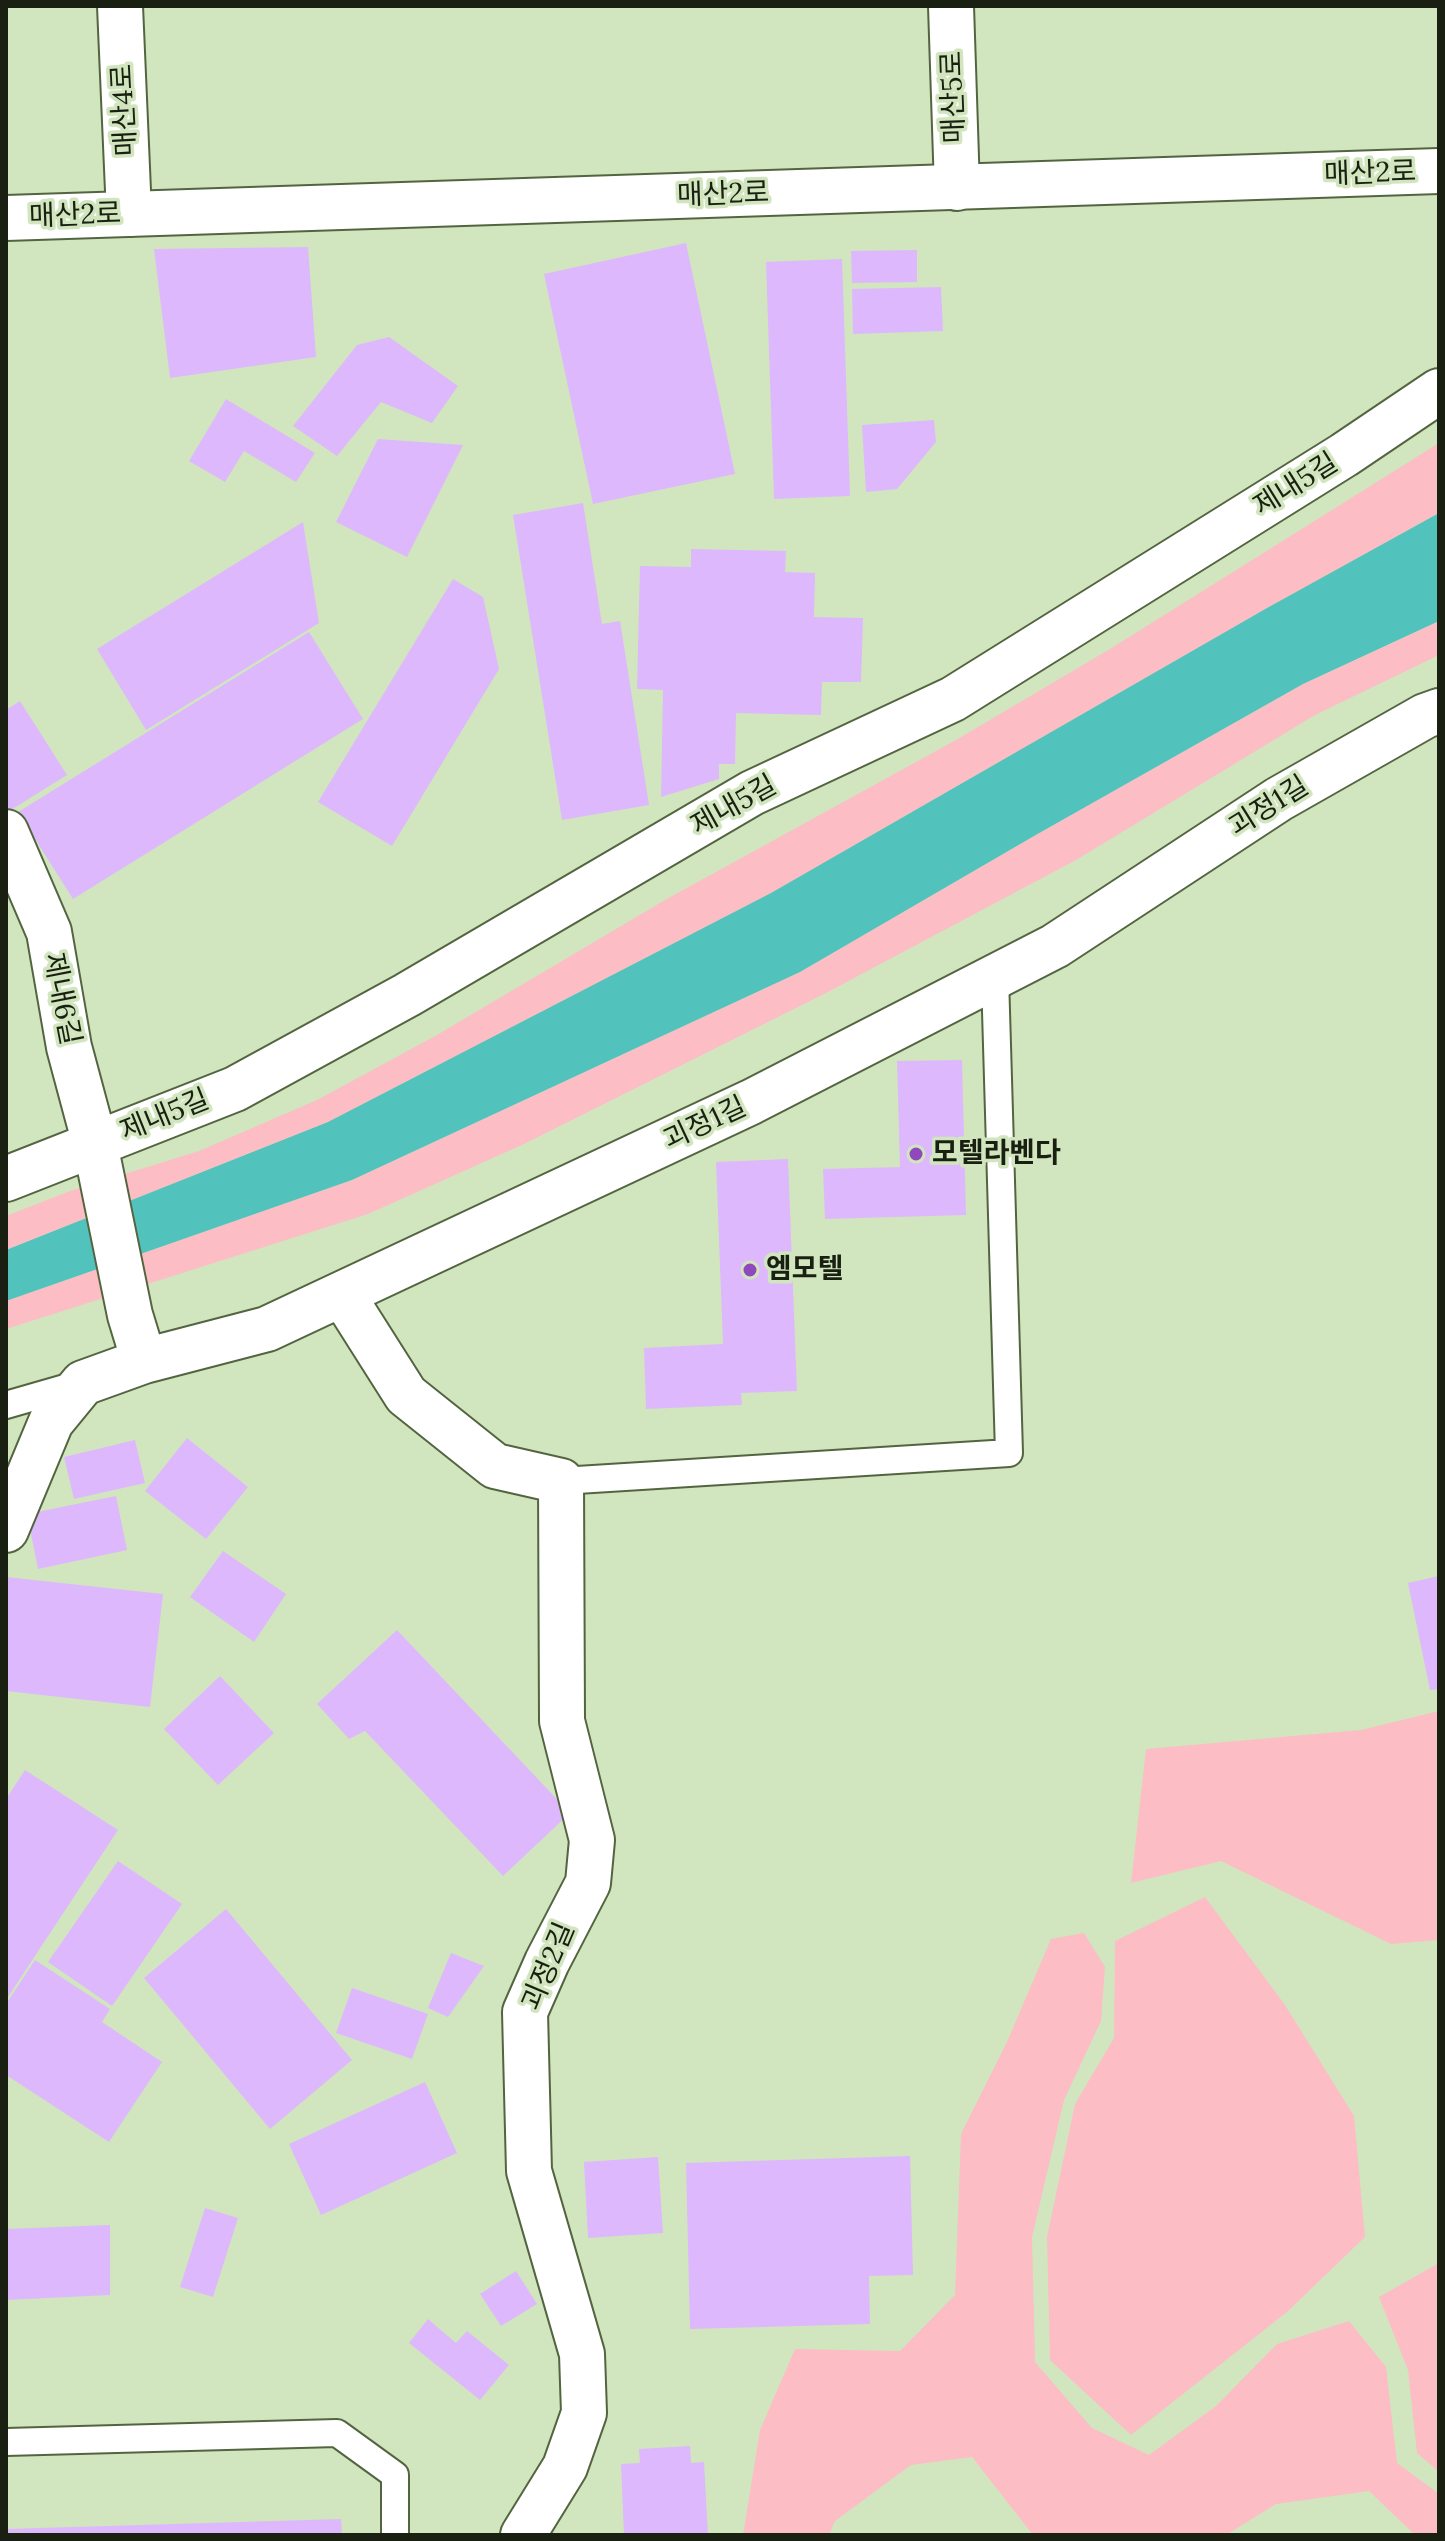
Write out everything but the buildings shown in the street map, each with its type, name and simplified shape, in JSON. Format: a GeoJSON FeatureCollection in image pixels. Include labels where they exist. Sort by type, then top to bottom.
{"type":"FeatureCollection","features":[{"type":"Feature","properties":{"kind":"street","name":"매산4로"},"geometry":{"type":"LineString","coordinates":[[120,6],[129,214]]}},
{"type":"Feature","properties":{"kind":"street","name":"매산5로"},"geometry":{"type":"LineString","coordinates":[[951,6],[957,188]]}},
{"type":"Feature","properties":{"kind":"street","name":"매산2로"},"geometry":{"type":"LineString","coordinates":[[6,218],[1439,171]]}},
{"type":"Feature","properties":{"kind":"street","name":"제내5길"},"geometry":{"type":"LineString","coordinates":[[6,1179],[97,1158],[235,1089],[407,995],[752,793],[953,699],[1344,455],[1439,391]]}},
{"type":"Feature","properties":{"kind":"street","name":"괴정1길"},"geometry":{"type":"LineString","coordinates":[[83,1383],[144,1361],[267,1329],[751,1102],[1055,946],[1279,799],[1439,711]]}},
{"type":"Feature","properties":{"kind":"street","name":"제내6길"},"geometry":{"type":"LineString","coordinates":[[6,832],[49,932],[69,1047],[97,1158],[130,1315],[144,1361]]}},
{"type":"Feature","properties":{"kind":"street"},"geometry":{"type":"LineString","coordinates":[[342,1294],[406,1395],[495,1466],[561,1481]]}},
{"type":"Feature","properties":{"kind":"street"},"geometry":{"type":"LineString","coordinates":[[6,1530],[51,1422],[83,1383]]}},
{"type":"Feature","properties":{"kind":"street","name":"괴정2길"},"geometry":{"type":"LineString","coordinates":[[523,2535],[565,2467],[584,2413],[582,2354],[529,2171],[525,2028],[525,2012],[588,1883],[592,1840],[562,1721],[561,1481]]}},
{"type":"Feature","properties":{"kind":"lane"},"geometry":{"type":"LineString","coordinates":[[561,1481],[1009,1453],[995,977]]}},
{"type":"Feature","properties":{"kind":"lane"},"geometry":{"type":"LineString","coordinates":[[6,1405],[83,1383]]}},
{"type":"Feature","properties":{"kind":"lane"},"geometry":{"type":"LineString","coordinates":[[6,2442],[337,2433],[395,2475],[395,2535]]}},
{"type":"Feature","properties":{"kind":"shaded area"},"geometry":{"type":"Polygon","coordinates":[[[1439,443],[1439,513],[1267,608],[771,893],[328,1122],[6,1250],[6,1216],[70,1191],[199,1151],[317,1100],[437,1035],[665,900],[956,740],[1110,649],[1439,443]]]}},
{"type":"Feature","properties":{"kind":"shaded area"},"geometry":{"type":"Polygon","coordinates":[[[1439,621],[1439,655],[1315,715],[1076,860],[824,994],[524,1144],[368,1214],[6,1329],[6,1301],[352,1180],[800,972],[1303,684],[1439,621]]]}},
{"type":"Feature","properties":{"kind":"shaded area"},"geometry":{"type":"Polygon","coordinates":[[[1439,1711],[1439,1940],[1391,1944],[1221,1861],[1131,1883],[1146,1749],[1361,1730],[1439,1711]]]}},
{"type":"Feature","properties":{"kind":"shaded area"},"geometry":{"type":"Polygon","coordinates":[[[1205,1897],[1285,2005],[1354,2116],[1365,2237],[1287,2312],[1131,2435],[1050,2360],[1047,2237],[1075,2104],[1114,2038],[1115,1941],[1205,1897]]]}},
{"type":"Feature","properties":{"kind":"shaded area"},"geometry":{"type":"Polygon","coordinates":[[[1084,1933],[1105,1967],[1101,2021],[1064,2100],[1032,2237],[1035,2362],[1092,2428],[1149,2455],[1216,2406],[1277,2344],[1349,2321],[1386,2367],[1397,2463],[1439,2494],[1439,2535],[1415,2535],[1369,2491],[1276,2504],[1226,2535],[1033,2535],[972,2457],[911,2465],[835,2521],[829,2535],[743,2535],[760,2430],[795,2349],[900,2351],[955,2295],[961,2134],[1007,2042],[1051,1939],[1084,1933]]]}},
{"type":"Feature","properties":{"kind":"shaded area"},"geometry":{"type":"Polygon","coordinates":[[[1439,2263],[1439,2472],[1417,2453],[1408,2370],[1379,2297],[1439,2263]]]}},
{"type":"Feature","properties":{"kind":"water"},"geometry":{"type":"Polygon","coordinates":[[[1439,513],[1439,621],[1303,684],[800,972],[352,1180],[6,1301],[6,1250],[328,1122],[771,893],[1267,608],[1439,513]]]}},
{"type":"Feature","properties":{"kind":"place","name":"모텔라벤다"},"geometry":{"type":"Point","coordinates":[916,1154]}},
{"type":"Feature","properties":{"kind":"place","name":"엠모텔"},"geometry":{"type":"Point","coordinates":[750,1270]}}]}
